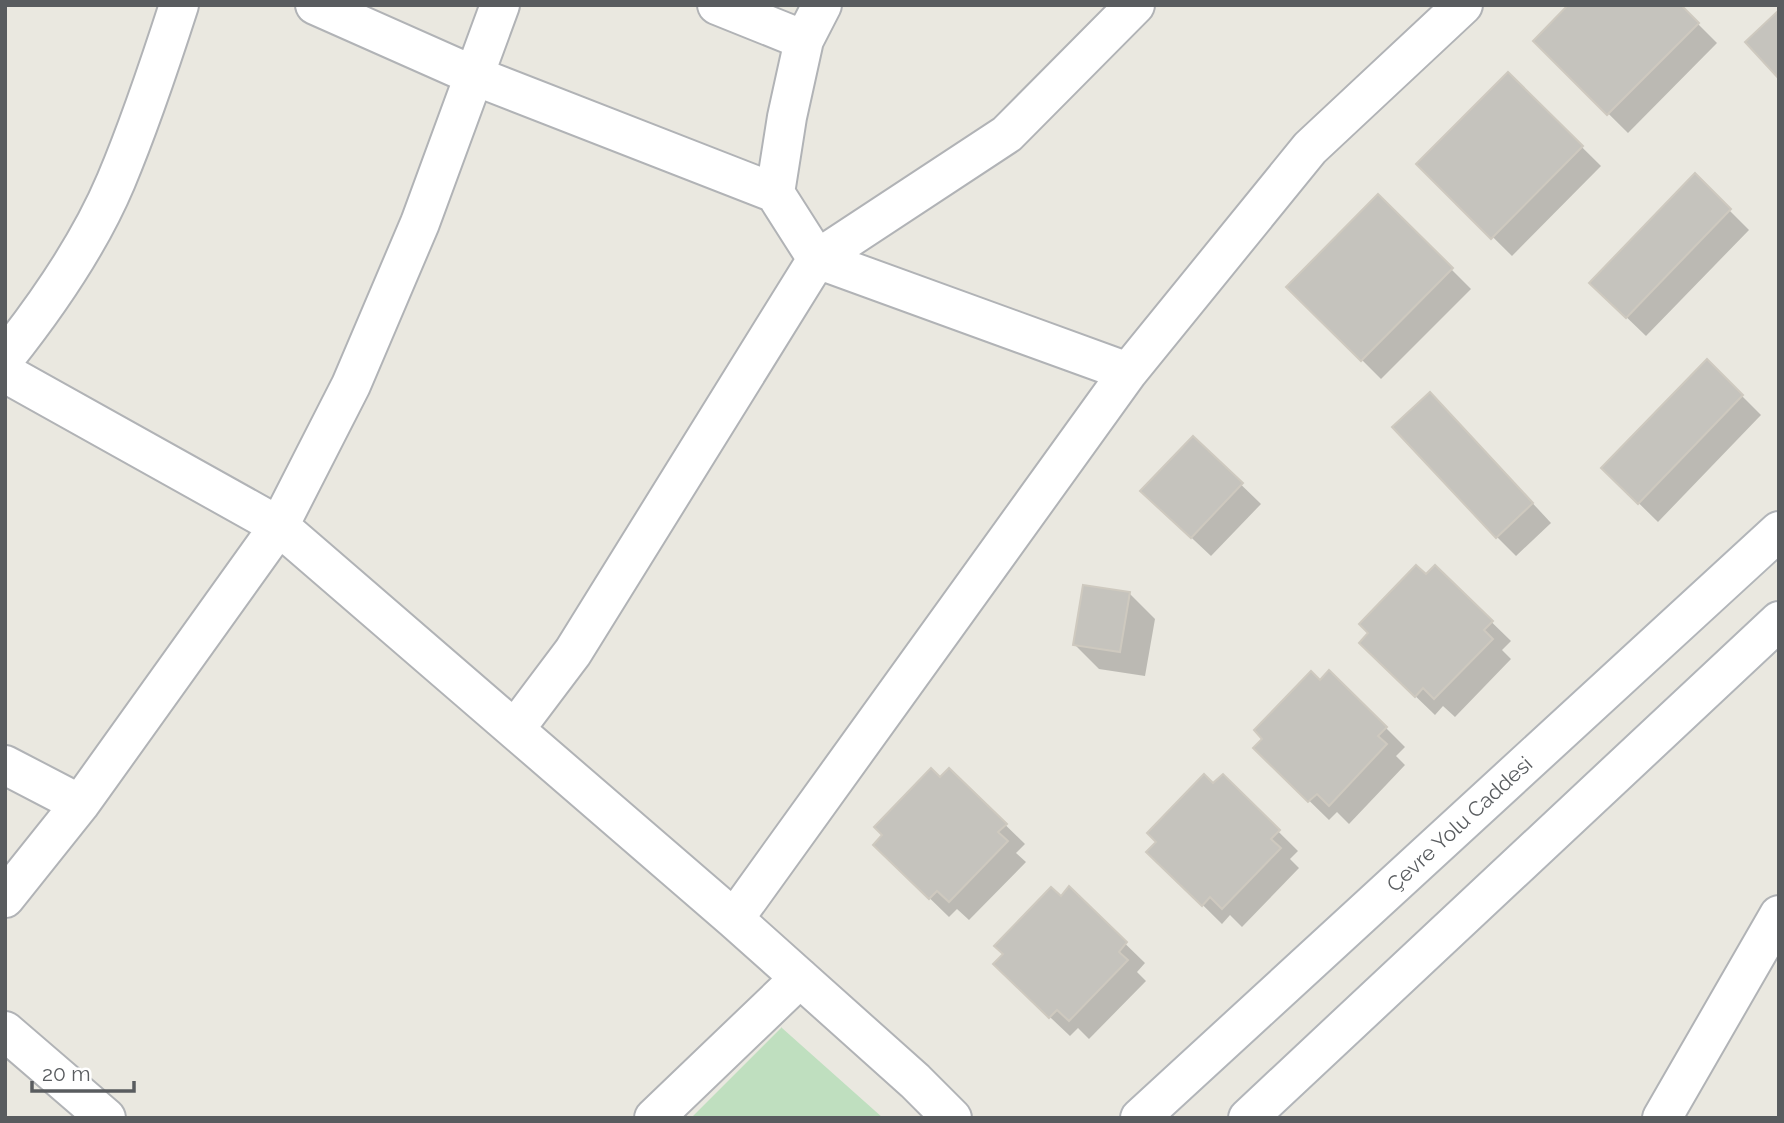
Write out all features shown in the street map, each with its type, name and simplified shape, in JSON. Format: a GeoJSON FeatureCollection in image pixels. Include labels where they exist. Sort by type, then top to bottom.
{"type":"FeatureCollection","features":[{"type":"Feature","properties":{"kind":"street"},"geometry":{"type":"LineString","coordinates":[[5,358],[40,313],[67,271],[115,183],[179,5]]}},
{"type":"Feature","properties":{"kind":"street"},"geometry":{"type":"LineString","coordinates":[[315,5],[475,76],[775,193],[817,259],[1128,372]]}},
{"type":"Feature","properties":{"kind":"street"},"geometry":{"type":"LineString","coordinates":[[5,898],[79,804],[279,526],[351,385],[420,223],[500,5]]}},
{"type":"Feature","properties":{"kind":"street"},"geometry":{"type":"LineString","coordinates":[[717,5],[804,40]]}},
{"type":"Feature","properties":{"kind":"street"},"geometry":{"type":"LineString","coordinates":[[775,193],[787,117],[804,40],[822,5]]}},
{"type":"Feature","properties":{"kind":"street"},"geometry":{"type":"LineString","coordinates":[[515,729],[573,652],[817,259],[1007,134],[1135,5]]}},
{"type":"Feature","properties":{"kind":"street"},"geometry":{"type":"LineString","coordinates":[[734,919],[1128,372],[1310,148],[1463,5]]}},
{"type":"Feature","properties":{"kind":"street"},"geometry":{"type":"LineString","coordinates":[[5,373],[279,526],[734,919],[915,1081],[952,1118]]}},
{"type":"Feature","properties":{"kind":"street","name":"Çevre Yolu Caddesi"},"geometry":{"type":"LineString","coordinates":[[1140,1118],[1779,531]]}},
{"type":"Feature","properties":{"kind":"street"},"geometry":{"type":"LineString","coordinates":[[1248,1118],[1779,621]]}},
{"type":"Feature","properties":{"kind":"street"},"geometry":{"type":"LineString","coordinates":[[5,765],[79,804]]}},
{"type":"Feature","properties":{"kind":"street"},"geometry":{"type":"LineString","coordinates":[[1662,1118],[1779,915]]}},
{"type":"Feature","properties":{"kind":"street"},"geometry":{"type":"LineString","coordinates":[[654,1118],[800,978]]}},
{"type":"Feature","properties":{"kind":"street"},"geometry":{"type":"LineString","coordinates":[[5,1031],[106,1118]]}},
{"type":"Feature","properties":{"kind":"green space"},"geometry":{"type":"Polygon","coordinates":[[[782,1028],[883,1118],[691,1118],[782,1028]]]}},
{"type":"Feature","properties":{"kind":"building"},"geometry":{"type":"Polygon","coordinates":[[[1568,5],[1681,5],[1699,23],[1607,115],[1533,41],[1568,5]]]}},
{"type":"Feature","properties":{"kind":"building"},"geometry":{"type":"Polygon","coordinates":[[[1779,10],[1779,79],[1745,42],[1779,10]]]}},
{"type":"Feature","properties":{"kind":"building"},"geometry":{"type":"Polygon","coordinates":[[[1508,72],[1583,146],[1491,239],[1416,164],[1508,72]]]}},
{"type":"Feature","properties":{"kind":"building"},"geometry":{"type":"Polygon","coordinates":[[[1695,173],[1731,209],[1626,318],[1589,283],[1695,173]]]}},
{"type":"Feature","properties":{"kind":"building"},"geometry":{"type":"Polygon","coordinates":[[[1378,194],[1453,268],[1361,361],[1286,287],[1378,194]]]}},
{"type":"Feature","properties":{"kind":"building"},"geometry":{"type":"Polygon","coordinates":[[[1707,359],[1743,395],[1638,504],[1601,468],[1707,359]]]}},
{"type":"Feature","properties":{"kind":"building"},"geometry":{"type":"Polygon","coordinates":[[[1430,392],[1533,503],[1496,538],[1392,427],[1430,392]]]}},
{"type":"Feature","properties":{"kind":"building"},"geometry":{"type":"Polygon","coordinates":[[[1193,436],[1243,483],[1191,538],[1140,491],[1193,436]]]}},
{"type":"Feature","properties":{"kind":"building"},"geometry":{"type":"Polygon","coordinates":[[[1416,565],[1426,574],[1435,565],[1493,621],[1484,630],[1493,639],[1434,699],[1423,688],[1415,697],[1359,643],[1368,633],[1359,624],[1416,565]]]}},
{"type":"Feature","properties":{"kind":"building"},"geometry":{"type":"Polygon","coordinates":[[[1083,585],[1130,592],[1120,652],[1073,645],[1083,585]]]}},
{"type":"Feature","properties":{"kind":"building"},"geometry":{"type":"Polygon","coordinates":[[[1329,670],[1387,727],[1378,736],[1387,744],[1329,806],[1317,794],[1308,802],[1253,748],[1262,739],[1254,730],[1311,671],[1320,680],[1329,670]]]}},
{"type":"Feature","properties":{"kind":"building"},"geometry":{"type":"Polygon","coordinates":[[[931,768],[940,777],[949,768],[1007,824],[998,832],[1008,841],[949,902],[937,891],[929,899],[873,845],[882,835],[874,827],[931,768]]]}},
{"type":"Feature","properties":{"kind":"building"},"geometry":{"type":"Polygon","coordinates":[[[1204,774],[1213,783],[1223,774],[1280,830],[1271,839],[1281,848],[1222,909],[1210,897],[1202,906],[1146,852],[1156,842],[1147,833],[1204,774]]]}},
{"type":"Feature","properties":{"kind":"building"},"geometry":{"type":"Polygon","coordinates":[[[1069,886],[1127,942],[1119,952],[1128,960],[1069,1021],[1057,1010],[1049,1018],[993,964],[1003,954],[994,946],[1051,887],[1061,896],[1069,886]]]}}]}
